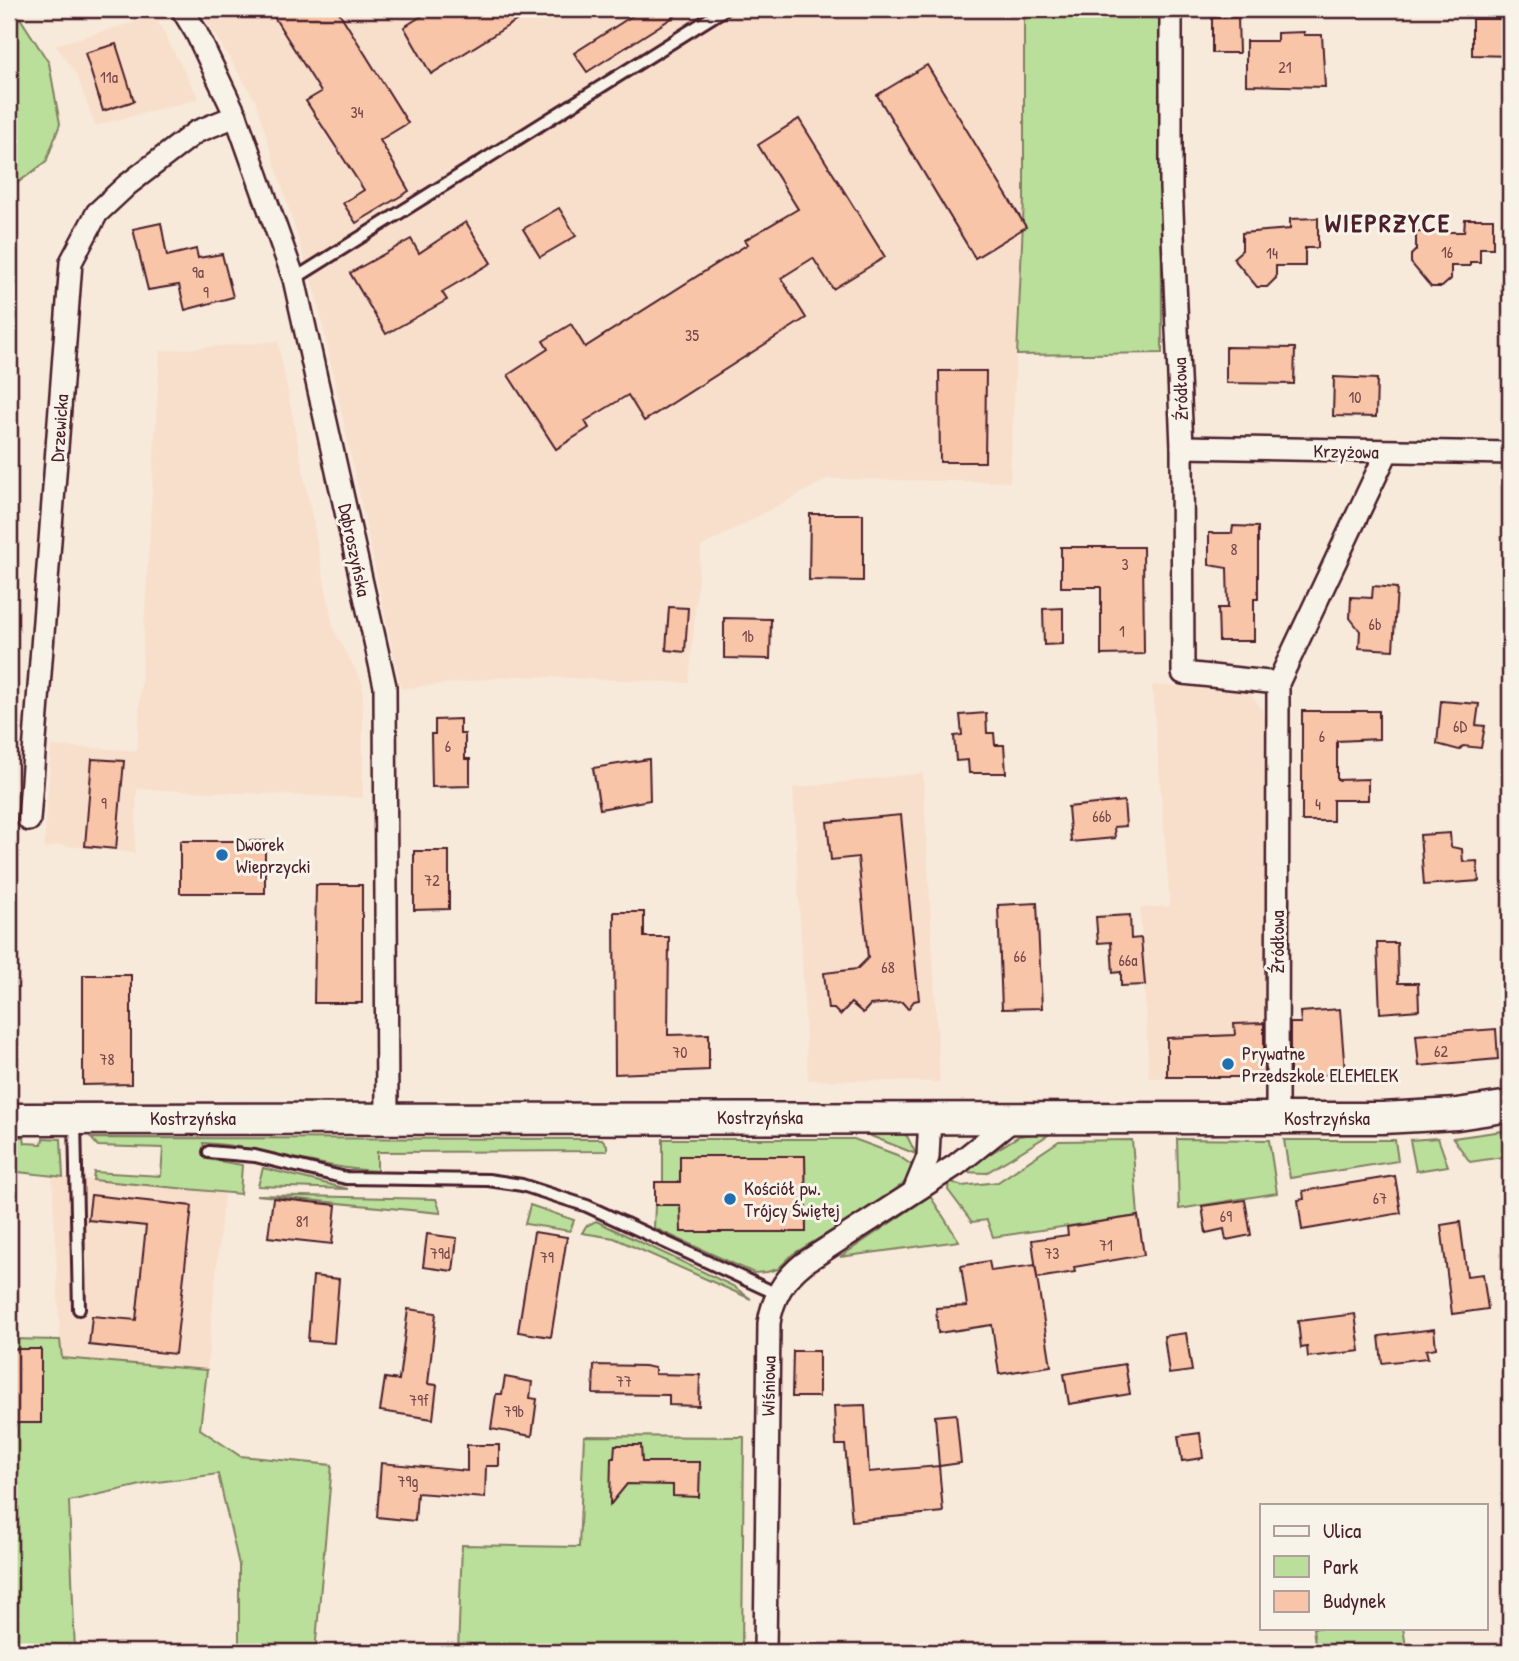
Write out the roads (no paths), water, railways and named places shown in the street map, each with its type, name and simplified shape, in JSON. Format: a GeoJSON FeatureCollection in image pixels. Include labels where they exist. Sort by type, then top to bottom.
{"type":"FeatureCollection","features":[{"type":"Feature","properties":{"kind":"main road","name":"Kostrzyńska"},"geometry":{"type":"LineString","coordinates":[[9,1119],[1420,1117],[1510,1106]]}},
{"type":"Feature","properties":{"kind":"street","name":"Dąbroszyńska"},"geometry":{"type":"LineString","coordinates":[[182,9],[196,32],[236,116],[294,279],[385,686],[387,1117]]}},
{"type":"Feature","properties":{"kind":"street","name":"Źródłowa"},"geometry":{"type":"LineString","coordinates":[[1171,9],[1171,188],[1182,447],[1182,673],[1278,683]]}},
{"type":"Feature","properties":{"kind":"street","name":"Drzewicka"},"geometry":{"type":"LineString","coordinates":[[29,820],[71,262],[97,213],[127,185],[196,132],[236,116]]}},
{"type":"Feature","properties":{"kind":"street","name":"Krzyżowa"},"geometry":{"type":"LineString","coordinates":[[1182,447],[1510,453]]}},
{"type":"Feature","properties":{"kind":"street","name":"Źródłowa"},"geometry":{"type":"LineString","coordinates":[[1277,1117],[1278,683],[1387,452]]}},
{"type":"Feature","properties":{"kind":"street"},"geometry":{"type":"LineString","coordinates":[[914,1191],[928,1157],[930,1117]]}},
{"type":"Feature","properties":{"kind":"street","name":"Wiśniowa"},"geometry":{"type":"LineString","coordinates":[[765,1652],[769,1323],[777,1294],[792,1273],[804,1263],[956,1165],[1016,1118]]}},
{"type":"Feature","properties":{"kind":"lane"},"geometry":{"type":"LineString","coordinates":[[294,279],[725,9]]}},
{"type":"Feature","properties":{"kind":"lane"},"geometry":{"type":"LineString","coordinates":[[75,1118],[79,1309]]}},
{"type":"Feature","properties":{"kind":"lane"},"geometry":{"type":"LineString","coordinates":[[209,1152],[255,1156],[346,1178],[488,1180],[522,1185],[587,1206],[777,1294]]}},
{"type":"Feature","properties":{"kind":"place","name":"Dworek Wieprzycki"},"geometry":{"type":"Point","coordinates":[222,855]}},
{"type":"Feature","properties":{"kind":"place","name":"Prywatne Przedszkole ELEMELEK"},"geometry":{"type":"Point","coordinates":[1228,1064]}},
{"type":"Feature","properties":{"kind":"place","name":"Kościół pw. Trójcy Świętej"},"geometry":{"type":"Point","coordinates":[730,1199]}},
{"type":"Feature","properties":{"kind":"district","name":"WIEPRZYCE"},"geometry":{"type":"Point","coordinates":[1388,222]}}]}
